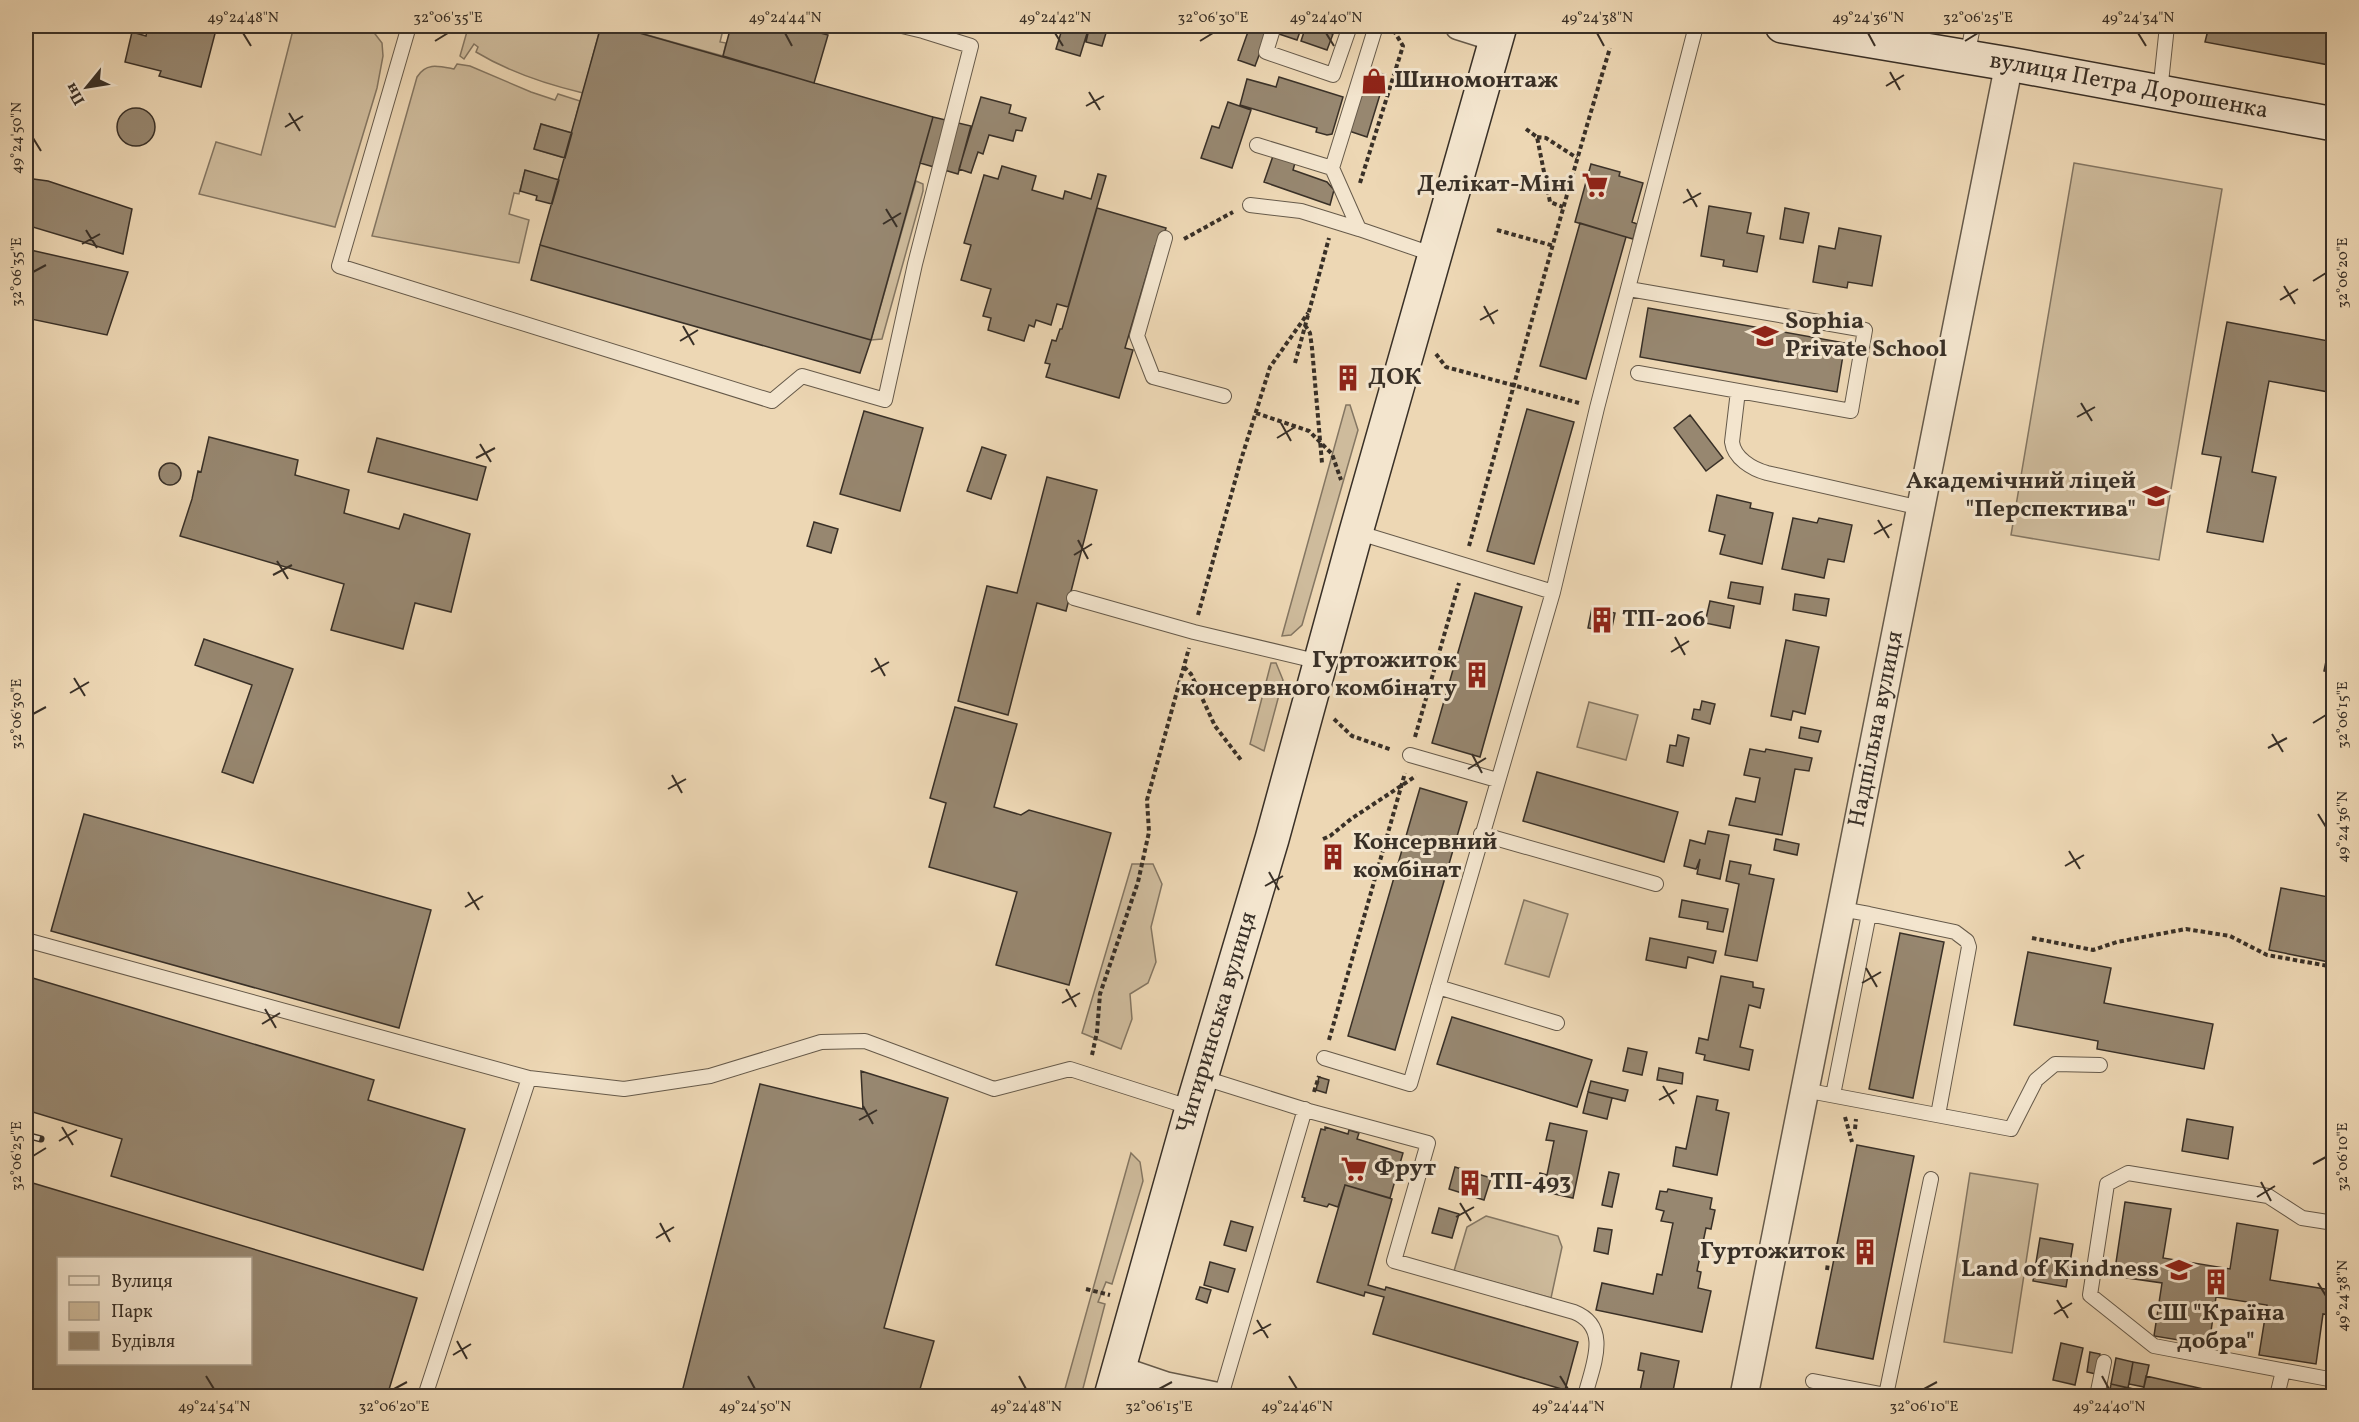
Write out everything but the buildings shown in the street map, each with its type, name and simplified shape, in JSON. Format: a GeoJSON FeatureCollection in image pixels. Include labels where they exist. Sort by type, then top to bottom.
{"type":"FeatureCollection","features":[{"type":"Feature","properties":{"kind":"main road","name":"вулиця Петра Дорошенка"},"geometry":{"type":"LineString","coordinates":[[1782,26],[2009,64],[2334,124]]}},
{"type":"Feature","properties":{"kind":"main road","name":"Чигиринська вулиця"},"geometry":{"type":"LineString","coordinates":[[1115,1383],[1192,1108],[1272,839],[1365,499],[1499,32]]}},
{"type":"Feature","properties":{"kind":"street"},"geometry":{"type":"LineString","coordinates":[[1459,26],[1499,32]]}},
{"type":"Feature","properties":{"kind":"street","name":"Надпільна вулиця"},"geometry":{"type":"LineString","coordinates":[[1744,1396],[2009,64]]}},
{"type":"Feature","properties":{"kind":"street"},"geometry":{"type":"LineString","coordinates":[[1115,1383],[1166,1386],[1215,1396]]}},
{"type":"Feature","properties":{"kind":"lane"},"geometry":{"type":"LineString","coordinates":[[409,26],[339,266],[772,401],[802,376],[885,400],[915,264],[971,46],[924,28],[902,26]]}},
{"type":"Feature","properties":{"kind":"lane"},"geometry":{"type":"LineString","coordinates":[[1274,26],[1266,52],[1333,75],[1350,26]]}},
{"type":"Feature","properties":{"kind":"lane"},"geometry":{"type":"LineString","coordinates":[[1359,229],[1332,168],[1376,26]]}},
{"type":"Feature","properties":{"kind":"lane"},"geometry":{"type":"LineString","coordinates":[[1324,1058],[1410,1084],[1553,592],[1597,408],[1696,26]]}},
{"type":"Feature","properties":{"kind":"lane"},"geometry":{"type":"LineString","coordinates":[[1967,58],[1973,26]]}},
{"type":"Feature","properties":{"kind":"lane"},"geometry":{"type":"LineString","coordinates":[[2160,93],[2167,26]]}},
{"type":"Feature","properties":{"kind":"lane"},"geometry":{"type":"LineString","coordinates":[[1257,145],[1332,168]]}},
{"type":"Feature","properties":{"kind":"lane"},"geometry":{"type":"LineString","coordinates":[[1250,205],[1301,211],[1435,255]]}},
{"type":"Feature","properties":{"kind":"lane"},"geometry":{"type":"LineString","coordinates":[[1165,238],[1137,336],[1153,377],[1224,396]]}},
{"type":"Feature","properties":{"kind":"lane"},"geometry":{"type":"LineString","coordinates":[[1629,289],[1865,330],[1851,411],[1638,373]]}},
{"type":"Feature","properties":{"kind":"lane"},"geometry":{"type":"LineString","coordinates":[[1738,391],[1733,450],[1737,456],[1753,467],[1767,473],[1921,508]]}},
{"type":"Feature","properties":{"kind":"lane"},"geometry":{"type":"LineString","coordinates":[[1356,532],[1553,592]]}},
{"type":"Feature","properties":{"kind":"lane"},"geometry":{"type":"LineString","coordinates":[[1074,598],[1194,632],[1320,662]]}},
{"type":"Feature","properties":{"kind":"lane"},"geometry":{"type":"LineString","coordinates":[[1410,755],[1497,780]]}},
{"type":"Feature","properties":{"kind":"lane"},"geometry":{"type":"LineString","coordinates":[[1481,834],[1656,884]]}},
{"type":"Feature","properties":{"kind":"lane"},"geometry":{"type":"LineString","coordinates":[[1841,909],[1954,932],[1967,941],[1969,947],[1938,1115]]}},
{"type":"Feature","properties":{"kind":"lane"},"geometry":{"type":"LineString","coordinates":[[1833,1095],[1869,914]]}},
{"type":"Feature","properties":{"kind":"lane"},"geometry":{"type":"LineString","coordinates":[[26,940],[529,1078],[624,1089],[710,1076],[820,1042],[865,1041],[994,1089],[1070,1069],[1192,1108]]}},
{"type":"Feature","properties":{"kind":"lane"},"geometry":{"type":"LineString","coordinates":[[1438,987],[1557,1023]]}},
{"type":"Feature","properties":{"kind":"lane"},"geometry":{"type":"LineString","coordinates":[[1804,1090],[2011,1129],[2036,1080],[2055,1064],[2100,1065]]}},
{"type":"Feature","properties":{"kind":"lane"},"geometry":{"type":"LineString","coordinates":[[1201,1077],[1428,1143],[1394,1261],[1574,1312],[1587,1319],[1597,1337],[1597,1345],[1585,1396]]}},
{"type":"Feature","properties":{"kind":"lane"},"geometry":{"type":"LineString","coordinates":[[425,1396],[529,1078]]}},
{"type":"Feature","properties":{"kind":"lane"},"geometry":{"type":"LineString","coordinates":[[1221,1396],[1305,1109]]}},
{"type":"Feature","properties":{"kind":"lane"},"geometry":{"type":"LineString","coordinates":[[2334,1223],[2302,1218],[2268,1196],[2128,1173],[2107,1184],[2090,1295],[2154,1346],[2334,1380]]}},
{"type":"Feature","properties":{"kind":"lane"},"geometry":{"type":"LineString","coordinates":[[1813,1381],[1889,1396],[1931,1179]]}},
{"type":"Feature","properties":{"kind":"lane"},"geometry":{"type":"LineString","coordinates":[[2097,1396],[2104,1362]]}},
{"type":"Feature","properties":{"kind":"lane"},"geometry":{"type":"LineString","coordinates":[[2277,1396],[2283,1371]]}},
{"type":"Feature","properties":{"kind":"path"},"geometry":{"type":"LineString","coordinates":[[1526,129],[1537,137],[1546,138],[1577,158]]}},
{"type":"Feature","properties":{"kind":"path"},"geometry":{"type":"LineString","coordinates":[[1537,137],[1548,198],[1553,204],[1563,207]]}},
{"type":"Feature","properties":{"kind":"path"},"geometry":{"type":"LineString","coordinates":[[1158,260],[1184,239],[1226,215],[1250,205]]}},
{"type":"Feature","properties":{"kind":"path"},"geometry":{"type":"LineString","coordinates":[[1497,230],[1554,246]]}},
{"type":"Feature","properties":{"kind":"path"},"geometry":{"type":"LineString","coordinates":[[1087,1074],[1097,1032],[1100,994],[1138,882],[1149,832],[1147,800],[1234,485],[1270,367],[1308,313]]}},
{"type":"Feature","properties":{"kind":"path"},"geometry":{"type":"LineString","coordinates":[[1305,325],[1310,333],[1312,348],[1322,463]]}},
{"type":"Feature","properties":{"kind":"path"},"geometry":{"type":"LineString","coordinates":[[1457,370],[1597,408]]}},
{"type":"Feature","properties":{"kind":"path"},"geometry":{"type":"LineString","coordinates":[[1256,413],[1309,431],[1319,439],[1334,458],[1344,488],[1351,495],[1365,499]]}},
{"type":"Feature","properties":{"kind":"path"},"geometry":{"type":"LineString","coordinates":[[1184,666],[1191,674],[1215,726],[1241,760]]}},
{"type":"Feature","properties":{"kind":"path"},"geometry":{"type":"LineString","coordinates":[[1352,736],[1410,755]]}},
{"type":"Feature","properties":{"kind":"path"},"geometry":{"type":"LineString","coordinates":[[1323,839],[1401,784],[1437,764]]}},
{"type":"Feature","properties":{"kind":"path"},"geometry":{"type":"LineString","coordinates":[[2032,938],[2093,950],[2117,942],[2186,929],[2230,936],[2267,955],[2334,967]]}},
{"type":"Feature","properties":{"kind":"path"},"geometry":{"type":"LineString","coordinates":[[1827,1270],[1828,1263]]}},
{"type":"Feature","properties":{"kind":"path"},"geometry":{"type":"LineString","coordinates":[[1086,1289],[1113,1296]]}},
{"type":"Feature","properties":{"kind":"green space"},"geometry":{"type":"Polygon","coordinates":[[[294,26],[358,26],[372,30],[382,43],[383,56],[377,88],[335,227],[199,194],[216,142],[261,155],[294,26]]]}},
{"type":"Feature","properties":{"kind":"green space"},"geometry":{"type":"Polygon","coordinates":[[[464,26],[589,26],[599,33],[583,93],[501,66],[476,52],[478,47],[474,44],[464,59],[460,56],[468,28],[464,26]]]}},
{"type":"Feature","properties":{"kind":"green space"},"geometry":{"type":"Polygon","coordinates":[[[615,26],[724,26],[720,42],[726,43],[723,56],[615,26]]]}},
{"type":"Feature","properties":{"kind":"green space"},"geometry":{"type":"Polygon","coordinates":[[[457,64],[470,66],[555,100],[558,94],[580,101],[572,133],[541,124],[534,149],[565,158],[559,180],[525,171],[519,194],[514,193],[509,214],[529,220],[519,263],[372,236],[417,77],[429,67],[454,69],[457,64]]]}},
{"type":"Feature","properties":{"kind":"green space"},"geometry":{"type":"Polygon","coordinates":[[[2074,163],[2222,189],[2159,560],[2011,535],[2074,163]]]}},
{"type":"Feature","properties":{"kind":"green space"},"geometry":{"type":"Polygon","coordinates":[[[916,181],[923,184],[923,191],[882,339],[871,340],[916,181]]]}},
{"type":"Feature","properties":{"kind":"green space"},"geometry":{"type":"Polygon","coordinates":[[[1346,405],[1350,405],[1358,430],[1302,625],[1291,635],[1282,636],[1346,405]]]}},
{"type":"Feature","properties":{"kind":"green space"},"geometry":{"type":"Polygon","coordinates":[[[1271,663],[1276,663],[1283,680],[1264,751],[1250,744],[1271,663]]]}},
{"type":"Feature","properties":{"kind":"green space"},"geometry":{"type":"Polygon","coordinates":[[[1589,702],[1638,715],[1626,760],[1577,747],[1589,702]]]}},
{"type":"Feature","properties":{"kind":"green space"},"geometry":{"type":"Polygon","coordinates":[[[1132,864],[1153,864],[1162,884],[1151,927],[1156,962],[1148,983],[1130,994],[1132,1019],[1121,1049],[1082,1033],[1132,864]]]}},
{"type":"Feature","properties":{"kind":"green space"},"geometry":{"type":"Polygon","coordinates":[[[1524,900],[1568,914],[1549,977],[1505,964],[1524,900]]]}},
{"type":"Feature","properties":{"kind":"green space"},"geometry":{"type":"Polygon","coordinates":[[[1131,1153],[1140,1162],[1143,1181],[1112,1284],[1106,1282],[1098,1302],[1105,1304],[1081,1396],[1063,1396],[1131,1153]]]}},
{"type":"Feature","properties":{"kind":"green space"},"geometry":{"type":"Polygon","coordinates":[[[1970,1173],[2038,1184],[2012,1353],[1944,1342],[1970,1173]]]}},
{"type":"Feature","properties":{"kind":"green space"},"geometry":{"type":"Polygon","coordinates":[[[1486,1216],[1558,1236],[1562,1247],[1551,1298],[1454,1271],[1467,1227],[1486,1216]]]}},
{"type":"Feature","properties":{"kind":"railway"},"geometry":{"type":"LineString","coordinates":[[26,1135],[41,1139]]}},
{"type":"Feature","properties":{"kind":"place","name":"Шиномонтаж"},"geometry":{"type":"Point","coordinates":[1374,81]}},
{"type":"Feature","properties":{"kind":"place","name":"Делікат-Міні"},"geometry":{"type":"Point","coordinates":[1595,185]}},
{"type":"Feature","properties":{"kind":"place","name":"Sophia Private School"},"geometry":{"type":"Point","coordinates":[1765,336]}},
{"type":"Feature","properties":{"kind":"place","name":"ДОК"},"geometry":{"type":"Point","coordinates":[1348,378]}},
{"type":"Feature","properties":{"kind":"place","name":"Академічний ліцей \"Перспектива\""},"geometry":{"type":"Point","coordinates":[2156,496]}},
{"type":"Feature","properties":{"kind":"place","name":"ТП-206"},"geometry":{"type":"Point","coordinates":[1602,620]}},
{"type":"Feature","properties":{"kind":"place","name":"Гуртожиток консервного комбінату"},"geometry":{"type":"Point","coordinates":[1477,675]}},
{"type":"Feature","properties":{"kind":"place","name":"Консервний комбінат"},"geometry":{"type":"Point","coordinates":[1333,857]}},
{"type":"Feature","properties":{"kind":"place","name":"Фрут"},"geometry":{"type":"Point","coordinates":[1354,1169]}},
{"type":"Feature","properties":{"kind":"place","name":"ТП-493"},"geometry":{"type":"Point","coordinates":[1470,1183]}},
{"type":"Feature","properties":{"kind":"place","name":"Гуртожиток"},"geometry":{"type":"Point","coordinates":[1865,1252]}},
{"type":"Feature","properties":{"kind":"place","name":"Land of Kindness"},"geometry":{"type":"Point","coordinates":[2179,1270]}},
{"type":"Feature","properties":{"kind":"place","name":"СШ \"Країна добра\""},"geometry":{"type":"Point","coordinates":[2216,1282]}}]}
